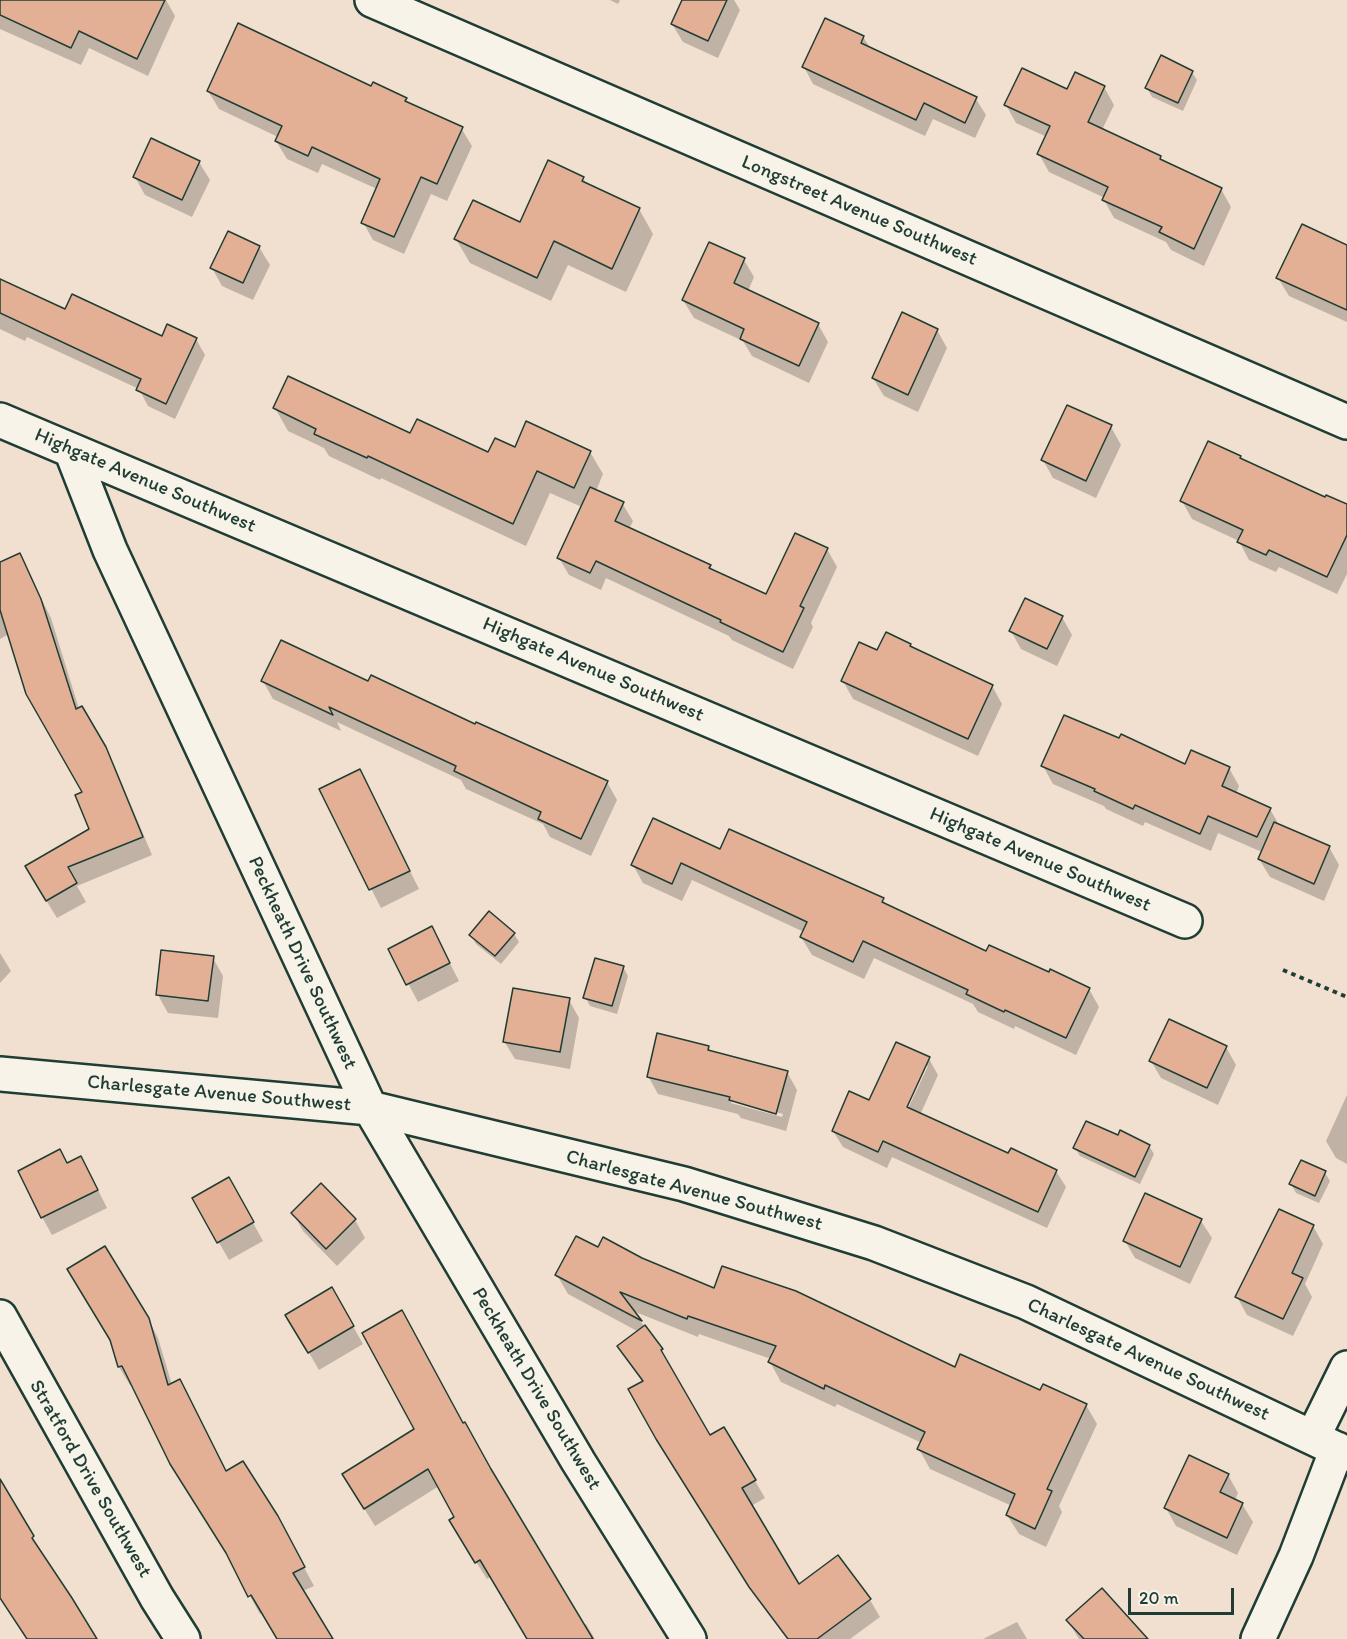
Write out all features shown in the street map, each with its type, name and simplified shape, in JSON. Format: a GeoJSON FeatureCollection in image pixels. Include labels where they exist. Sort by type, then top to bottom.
{"type":"FeatureCollection","features":[{"type":"Feature","properties":{"kind":"street","name":"Longstreet Avenue Southwest"},"geometry":{"type":"LineString","coordinates":[[372,0],[1347,422]]}},
{"type":"Feature","properties":{"kind":"street","name":"Highgate Avenue Southwest"},"geometry":{"type":"LineString","coordinates":[[0,420],[1185,921]]}},
{"type":"Feature","properties":{"kind":"street","name":"Peckheath Drive Southwest"},"geometry":{"type":"LineString","coordinates":[[71,450],[110,550],[370,1108],[578,1461],[690,1639]]}},
{"type":"Feature","properties":{"kind":"street","name":"Charlesgate Avenue Southwest"},"geometry":{"type":"LineString","coordinates":[[0,1074],[370,1108],[684,1184],[874,1243],[1026,1302],[1332,1447]]}},
{"type":"Feature","properties":{"kind":"street","name":"Stratford Drive Southwest"},"geometry":{"type":"LineString","coordinates":[[0,1317],[140,1568],[183,1639]]}},
{"type":"Feature","properties":{"kind":"street"},"geometry":{"type":"LineString","coordinates":[[1258,1639],[1296,1556],[1332,1447],[1347,1368]]}},
{"type":"Feature","properties":{"kind":"path"},"geometry":{"type":"LineString","coordinates":[[1283,970],[1347,997]]}},
{"type":"Feature","properties":{"kind":"building"},"geometry":{"type":"Polygon","coordinates":[[[0,0],[165,0],[137,59],[79,31],[71,48],[0,15],[0,0]]]}},
{"type":"Feature","properties":{"kind":"building"},"geometry":{"type":"Polygon","coordinates":[[[682,0],[727,0],[708,41],[671,24],[682,0]]]}},
{"type":"Feature","properties":{"kind":"building"},"geometry":{"type":"Polygon","coordinates":[[[825,18],[864,36],[861,43],[977,97],[965,123],[924,103],[916,120],[802,67],[825,18]]]}},
{"type":"Feature","properties":{"kind":"building"},"geometry":{"type":"Polygon","coordinates":[[[238,23],[371,86],[373,82],[407,98],[405,101],[463,127],[437,184],[421,177],[394,237],[361,223],[380,179],[312,147],[308,156],[275,141],[282,126],[207,91],[238,23]]]}},
{"type":"Feature","properties":{"kind":"building"},"geometry":{"type":"Polygon","coordinates":[[[1161,55],[1193,71],[1178,103],[1145,88],[1161,55]]]}},
{"type":"Feature","properties":{"kind":"building"},"geometry":{"type":"Polygon","coordinates":[[[1022,68],[1067,89],[1075,72],[1105,86],[1088,122],[1222,188],[1194,249],[1159,232],[1162,227],[1102,200],[1108,187],[1037,154],[1050,126],[1004,105],[1022,68]]]}},
{"type":"Feature","properties":{"kind":"building"},"geometry":{"type":"Polygon","coordinates":[[[151,138],[200,161],[182,200],[133,177],[151,138]]]}},
{"type":"Feature","properties":{"kind":"building"},"geometry":{"type":"Polygon","coordinates":[[[548,160],[584,177],[582,181],[640,208],[612,269],[554,241],[537,278],[454,239],[473,200],[520,222],[548,160]]]}},
{"type":"Feature","properties":{"kind":"building"},"geometry":{"type":"Polygon","coordinates":[[[1302,224],[1347,245],[1347,310],[1276,278],[1302,224]]]}},
{"type":"Feature","properties":{"kind":"building"},"geometry":{"type":"Polygon","coordinates":[[[228,231],[260,246],[243,283],[210,268],[228,231]]]}},
{"type":"Feature","properties":{"kind":"building"},"geometry":{"type":"Polygon","coordinates":[[[709,242],[745,258],[734,283],[819,323],[799,366],[740,339],[744,329],[682,300],[709,242]]]}},
{"type":"Feature","properties":{"kind":"building"},"geometry":{"type":"Polygon","coordinates":[[[0,279],[65,309],[72,294],[162,336],[167,324],[197,338],[166,404],[136,390],[141,379],[0,313],[0,279]]]}},
{"type":"Feature","properties":{"kind":"building"},"geometry":{"type":"Polygon","coordinates":[[[902,312],[938,329],[908,395],[872,378],[902,312]]]}},
{"type":"Feature","properties":{"kind":"building"},"geometry":{"type":"Polygon","coordinates":[[[288,376],[410,433],[417,419],[488,452],[495,438],[515,447],[526,421],[591,451],[574,488],[537,471],[513,524],[368,456],[367,458],[314,434],[316,429],[273,408],[288,376]]]}},
{"type":"Feature","properties":{"kind":"building"},"geometry":{"type":"Polygon","coordinates":[[[1067,405],[1112,425],[1086,481],[1041,460],[1067,405]]]}},
{"type":"Feature","properties":{"kind":"building"},"geometry":{"type":"Polygon","coordinates":[[[1208,441],[1325,497],[1326,495],[1347,504],[1347,535],[1327,577],[1269,550],[1266,555],[1237,542],[1243,530],[1180,501],[1208,441]]]}},
{"type":"Feature","properties":{"kind":"building"},"geometry":{"type":"Polygon","coordinates":[[[590,487],[624,502],[615,521],[711,565],[709,568],[766,594],[795,533],[828,548],[800,606],[804,608],[783,652],[596,561],[590,573],[557,558],[590,487]]]}},
{"type":"Feature","properties":{"kind":"building"},"geometry":{"type":"Polygon","coordinates":[[[20,553],[41,599],[76,709],[82,706],[106,747],[143,837],[68,867],[77,883],[46,901],[25,866],[89,829],[75,795],[82,792],[26,694],[0,610],[0,562],[20,553]]]}},
{"type":"Feature","properties":{"kind":"building"},"geometry":{"type":"Polygon","coordinates":[[[1025,598],[1063,616],[1047,649],[1009,631],[1025,598]]]}},
{"type":"Feature","properties":{"kind":"building"},"geometry":{"type":"Polygon","coordinates":[[[886,632],[911,644],[910,646],[993,685],[968,739],[841,681],[859,642],[877,650],[886,632]]]}},
{"type":"Feature","properties":{"kind":"building"},"geometry":{"type":"Polygon","coordinates":[[[281,640],[368,681],[371,675],[475,724],[476,722],[608,781],[581,839],[538,819],[541,812],[454,771],[456,766],[329,707],[333,715],[261,681],[281,640]]]}},
{"type":"Feature","properties":{"kind":"building"},"geometry":{"type":"Polygon","coordinates":[[[1064,715],[1119,738],[1121,734],[1185,764],[1191,750],[1230,767],[1222,786],[1271,808],[1257,837],[1208,816],[1200,834],[1135,805],[1133,809],[1094,791],[1095,789],[1041,766],[1064,715]]]}},
{"type":"Feature","properties":{"kind":"building"},"geometry":{"type":"Polygon","coordinates":[[[360,769],[410,871],[369,890],[319,789],[360,769]]]}},
{"type":"Feature","properties":{"kind":"building"},"geometry":{"type":"Polygon","coordinates":[[[653,818],[720,849],[729,829],[884,898],[882,902],[986,951],[989,945],[1049,972],[1050,969],[1090,988],[1066,1038],[966,994],[968,990],[863,941],[853,962],[800,937],[807,922],[681,863],[672,884],[631,865],[653,818]]]}},
{"type":"Feature","properties":{"kind":"building"},"geometry":{"type":"Polygon","coordinates":[[[1274,822],[1330,846],[1314,884],[1258,859],[1274,822]]]}},
{"type":"Feature","properties":{"kind":"building"},"geometry":{"type":"Polygon","coordinates":[[[489,911],[515,933],[495,956],[469,935],[489,911]]]}},
{"type":"Feature","properties":{"kind":"building"},"geometry":{"type":"Polygon","coordinates":[[[432,926],[450,963],[406,985],[388,949],[432,926]]]}},
{"type":"Feature","properties":{"kind":"building"},"geometry":{"type":"Polygon","coordinates":[[[161,950],[214,956],[208,1001],[156,995],[161,950]]]}},
{"type":"Feature","properties":{"kind":"building"},"geometry":{"type":"Polygon","coordinates":[[[595,958],[624,966],[612,1006],[583,998],[595,958]]]}},
{"type":"Feature","properties":{"kind":"building"},"geometry":{"type":"Polygon","coordinates":[[[513,988],[570,998],[560,1052],[503,1042],[513,988]]]}},
{"type":"Feature","properties":{"kind":"building"},"geometry":{"type":"Polygon","coordinates":[[[1169,1019],[1227,1046],[1207,1088],[1149,1061],[1169,1019]]]}},
{"type":"Feature","properties":{"kind":"building"},"geometry":{"type":"Polygon","coordinates":[[[657,1033],[709,1046],[708,1050],[788,1071],[776,1114],[729,1100],[730,1097],[647,1077],[657,1033]]]}},
{"type":"Feature","properties":{"kind":"building"},"geometry":{"type":"Polygon","coordinates":[[[896,1042],[930,1057],[907,1107],[1008,1153],[1011,1148],[1057,1170],[1038,1212],[883,1141],[878,1152],[832,1131],[849,1091],[869,1100],[896,1042]]]}},
{"type":"Feature","properties":{"kind":"building"},"geometry":{"type":"Polygon","coordinates":[[[1086,1121],[1118,1135],[1120,1130],[1150,1145],[1135,1177],[1073,1148],[1086,1121]]]}},
{"type":"Feature","properties":{"kind":"building"},"geometry":{"type":"Polygon","coordinates":[[[60,1149],[67,1163],[81,1156],[98,1190],[41,1218],[18,1171],[60,1149]]]}},
{"type":"Feature","properties":{"kind":"building"},"geometry":{"type":"Polygon","coordinates":[[[1301,1160],[1326,1171],[1315,1196],[1289,1184],[1301,1160]]]}},
{"type":"Feature","properties":{"kind":"building"},"geometry":{"type":"Polygon","coordinates":[[[229,1177],[254,1222],[217,1243],[192,1198],[229,1177]]]}},
{"type":"Feature","properties":{"kind":"building"},"geometry":{"type":"Polygon","coordinates":[[[321,1183],[356,1219],[326,1249],[291,1213],[321,1183]]]}},
{"type":"Feature","properties":{"kind":"building"},"geometry":{"type":"Polygon","coordinates":[[[1145,1193],[1202,1219],[1180,1267],[1123,1241],[1145,1193]]]}},
{"type":"Feature","properties":{"kind":"building"},"geometry":{"type":"Polygon","coordinates":[[[1279,1209],[1314,1225],[1292,1273],[1303,1278],[1283,1319],[1235,1297],[1279,1209]]]}},
{"type":"Feature","properties":{"kind":"building"},"geometry":{"type":"Polygon","coordinates":[[[576,1236],[598,1247],[603,1237],[642,1258],[714,1288],[722,1266],[796,1291],[955,1367],[960,1354],[1040,1390],[1043,1384],[1087,1404],[1047,1489],[1052,1491],[1035,1529],[1006,1515],[1015,1494],[917,1449],[925,1432],[825,1385],[824,1389],[768,1362],[776,1346],[688,1316],[687,1319],[620,1292],[642,1321],[555,1275],[576,1236]]]}},
{"type":"Feature","properties":{"kind":"building"},"geometry":{"type":"Polygon","coordinates":[[[105,1246],[149,1318],[168,1385],[180,1379],[226,1471],[243,1461],[278,1516],[305,1567],[293,1573],[333,1639],[277,1639],[251,1595],[248,1597],[226,1553],[170,1464],[122,1366],[118,1367],[110,1340],[67,1269],[105,1246]]]}},
{"type":"Feature","properties":{"kind":"building"},"geometry":{"type":"Polygon","coordinates":[[[332,1287],[354,1326],[308,1353],[285,1315],[332,1287]]]}},
{"type":"Feature","properties":{"kind":"building"},"geometry":{"type":"Polygon","coordinates":[[[402,1310],[463,1423],[465,1422],[593,1639],[527,1639],[480,1560],[475,1563],[449,1520],[454,1517],[428,1469],[364,1509],[342,1474],[414,1429],[362,1333],[402,1310]]]}},
{"type":"Feature","properties":{"kind":"building"},"geometry":{"type":"Polygon","coordinates":[[[645,1325],[663,1349],[661,1350],[710,1435],[724,1427],[756,1480],[742,1488],[799,1584],[838,1555],[871,1599],[817,1639],[788,1639],[749,1587],[656,1439],[628,1389],[643,1381],[617,1346],[645,1325]]]}},
{"type":"Feature","properties":{"kind":"building"},"geometry":{"type":"Polygon","coordinates":[[[1189,1455],[1229,1474],[1220,1492],[1243,1503],[1227,1538],[1164,1508],[1189,1455]]]}},
{"type":"Feature","properties":{"kind":"building"},"geometry":{"type":"Polygon","coordinates":[[[0,1479],[34,1536],[32,1538],[97,1639],[27,1639],[0,1598],[0,1479]]]}},
{"type":"Feature","properties":{"kind":"building"},"geometry":{"type":"Polygon","coordinates":[[[1102,1588],[1148,1639],[1084,1639],[1066,1620],[1102,1588]]]}}]}
